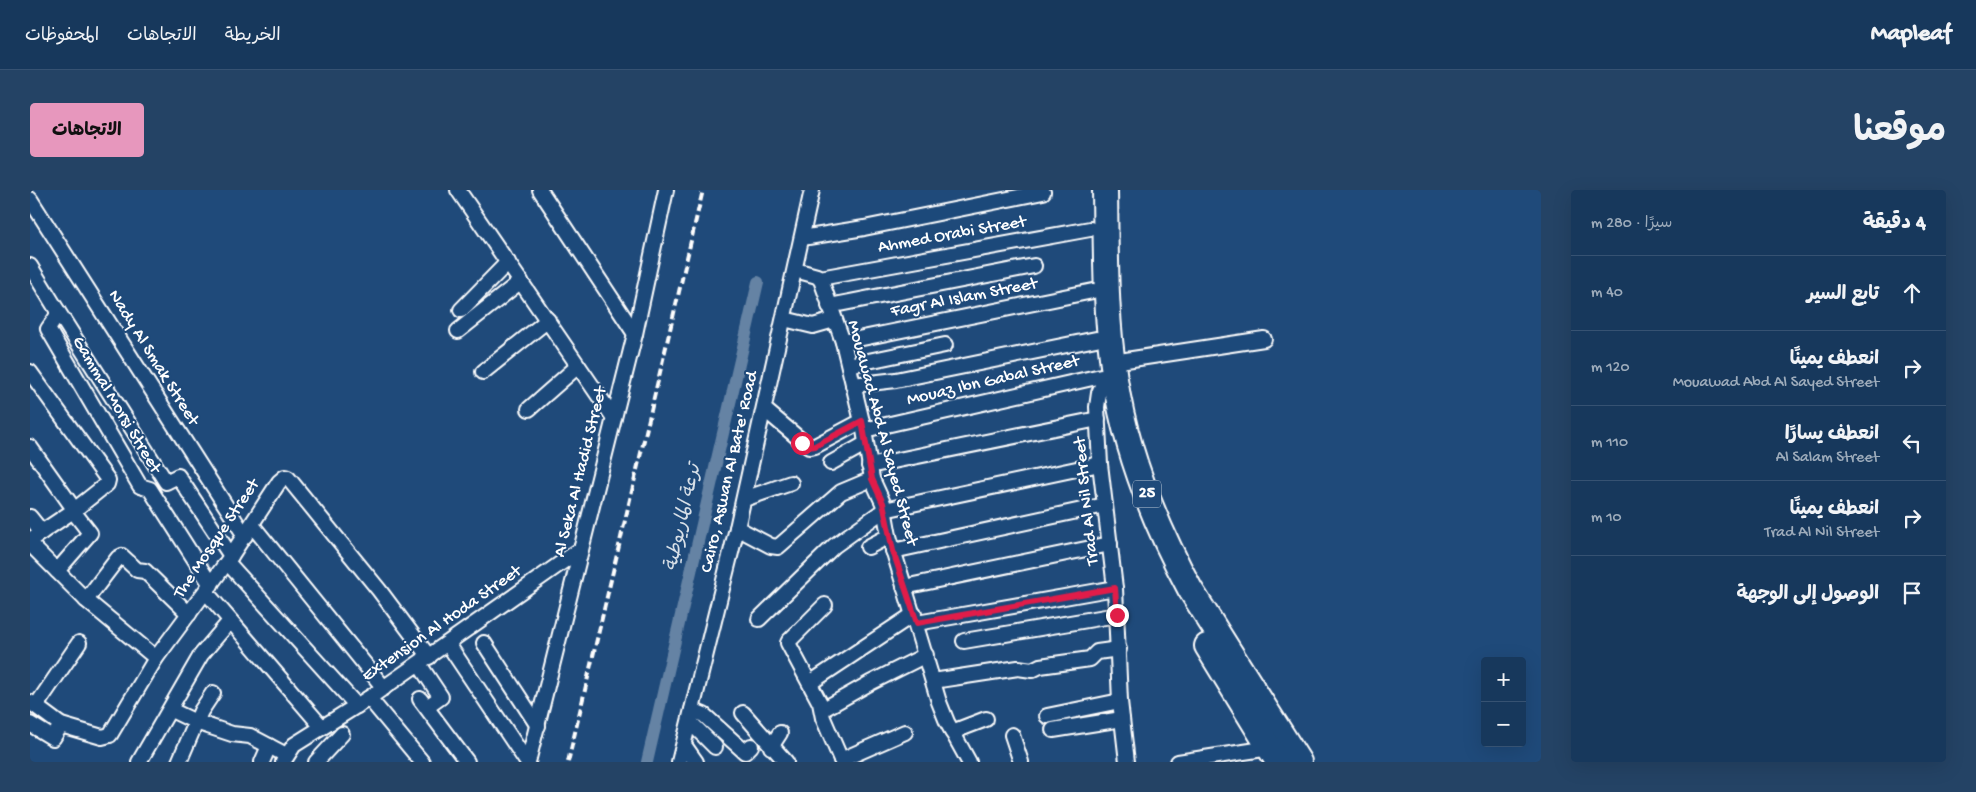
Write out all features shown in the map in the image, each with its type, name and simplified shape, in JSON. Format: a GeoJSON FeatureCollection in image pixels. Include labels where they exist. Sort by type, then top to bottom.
{"type":"FeatureCollection","features":[{"type":"Feature","properties":{"kind":"highway","name":"25"},"geometry":{"type":"LineString","coordinates":[[1090,190],[1090,228],[1096,339],[1105,374],[1119,400],[1135,461],[1176,564],[1299,762]]}},
{"type":"Feature","properties":{"kind":"highway","name":"25"},"geometry":{"type":"LineString","coordinates":[[1105,190],[1106,409],[1121,466],[1139,516],[1161,566],[1190,618],[1274,755]]}},
{"type":"Feature","properties":{"kind":"street"},"geometry":{"type":"LineString","coordinates":[[458,190],[614,418]]}},
{"type":"Feature","properties":{"kind":"street"},"geometry":{"type":"LineString","coordinates":[[540,190],[635,334]]}},
{"type":"Feature","properties":{"kind":"street","name":"Al Seka Al Hadid Street"},"geometry":{"type":"LineString","coordinates":[[527,762],[538,726],[635,334],[666,190]]}},
{"type":"Feature","properties":{"kind":"street","name":"Cairo, Aswan Al Bate' Road"},"geometry":{"type":"LineString","coordinates":[[680,762],[744,499],[812,190]]}},
{"type":"Feature","properties":{"kind":"street"},"geometry":{"type":"LineString","coordinates":[[802,238],[873,226],[1043,192]]}},
{"type":"Feature","properties":{"kind":"street","name":"Nady Al Smak Street"},"geometry":{"type":"LineString","coordinates":[[30,199],[248,531],[384,688]]}},
{"type":"Feature","properties":{"kind":"street","name":"Ahmed Orabi Street"},"geometry":{"type":"LineString","coordinates":[[820,278],[1090,228]]}},
{"type":"Feature","properties":{"kind":"street"},"geometry":{"type":"LineString","coordinates":[[461,310],[508,262]]}},
{"type":"Feature","properties":{"kind":"street"},"geometry":{"type":"LineString","coordinates":[[30,266],[166,482],[178,476],[229,559],[357,706]]}},
{"type":"Feature","properties":{"kind":"street"},"geometry":{"type":"LineString","coordinates":[[830,306],[1034,266]]}},
{"type":"Feature","properties":{"kind":"street"},"geometry":{"type":"LineString","coordinates":[[794,270],[820,278]]}},
{"type":"Feature","properties":{"kind":"street","name":"Mouawad Abd Al Sayed Street"},"geometry":{"type":"LineString","coordinates":[[820,278],[843,342],[864,432],[870,473],[883,503],[893,551],[915,618],[939,702],[952,732],[969,762]]}},
{"type":"Feature","properties":{"kind":"street"},"geometry":{"type":"LineString","coordinates":[[458,331],[522,281]]}},
{"type":"Feature","properties":{"kind":"street","name":"Fagr Al Islam Street"},"geometry":{"type":"LineString","coordinates":[[843,342],[1093,291]]}},
{"type":"Feature","properties":{"kind":"street","name":"Gammal Morsi Street"},"geometry":{"type":"LineString","coordinates":[[58,310],[57,316],[48,329],[140,486],[151,491],[208,589]]}},
{"type":"Feature","properties":{"kind":"street"},"geometry":{"type":"LineString","coordinates":[[784,319],[813,326],[834,320]]}},
{"type":"Feature","properties":{"kind":"street"},"geometry":{"type":"LineString","coordinates":[[483,372],[548,320]]}},
{"type":"Feature","properties":{"kind":"street"},"geometry":{"type":"LineString","coordinates":[[853,385],[896,380],[1096,339]]}},
{"type":"Feature","properties":{"kind":"street","name":"Mouaz Ibn Gabal Street"},"geometry":{"type":"LineString","coordinates":[[864,432],[1105,374],[1264,339]]}},
{"type":"Feature","properties":{"kind":"street"},"geometry":{"type":"LineString","coordinates":[[849,365],[945,345]]}},
{"type":"Feature","properties":{"kind":"street"},"geometry":{"type":"LineString","coordinates":[[529,409],[578,366]]}},
{"type":"Feature","properties":{"kind":"street"},"geometry":{"type":"LineString","coordinates":[[30,372],[108,482],[74,510],[30,540]]}},
{"type":"Feature","properties":{"kind":"street","name":"Trad Al Nil Street"},"geometry":{"type":"LineString","coordinates":[[1105,374],[1097,400],[1100,464],[1115,588],[1120,701],[1127,762]]}},
{"type":"Feature","properties":{"kind":"street"},"geometry":{"type":"LineString","coordinates":[[764,409],[808,447],[864,432]]}},
{"type":"Feature","properties":{"kind":"street"},"geometry":{"type":"LineString","coordinates":[[737,528],[772,546],[778,547],[841,492],[870,473],[1098,419]]}},
{"type":"Feature","properties":{"kind":"street"},"geometry":{"type":"LineString","coordinates":[[831,463],[864,432]]}},
{"type":"Feature","properties":{"kind":"street"},"geometry":{"type":"LineString","coordinates":[[30,447],[90,530],[90,533],[57,571]]}},
{"type":"Feature","properties":{"kind":"street"},"geometry":{"type":"LineString","coordinates":[[759,619],[834,546],[884,510],[1100,464]]}},
{"type":"Feature","properties":{"kind":"street","name":"The Mosque Street"},"geometry":{"type":"LineString","coordinates":[[60,725],[102,737],[112,733],[156,658],[208,589],[279,482],[285,477],[288,478],[379,590],[424,661]]}},
{"type":"Feature","properties":{"kind":"street"},"geometry":{"type":"LineString","coordinates":[[744,499],[791,482]]}},
{"type":"Feature","properties":{"kind":"street"},"geometry":{"type":"LineString","coordinates":[[893,551],[1105,505]]}},
{"type":"Feature","properties":{"kind":"street"},"geometry":{"type":"LineString","coordinates":[[30,517],[42,532]]}},
{"type":"Feature","properties":{"kind":"street"},"geometry":{"type":"LineString","coordinates":[[868,547],[889,536]]}},
{"type":"Feature","properties":{"kind":"street"},"geometry":{"type":"LineString","coordinates":[[30,544],[86,600],[156,658]]}},
{"type":"Feature","properties":{"kind":"street"},"geometry":{"type":"LineString","coordinates":[[904,587],[1110,544]]}},
{"type":"Feature","properties":{"kind":"street","name":"Extension Al Hoda Street"},"geometry":{"type":"LineString","coordinates":[[285,758],[294,745],[424,661],[581,549]]}},
{"type":"Feature","properties":{"kind":"street"},"geometry":{"type":"LineString","coordinates":[[86,600],[118,558],[122,556],[137,570],[145,571],[189,614]]}},
{"type":"Feature","properties":{"kind":"street"},"geometry":{"type":"LineString","coordinates":[[810,683],[915,618],[1115,588]]}},
{"type":"Feature","properties":{"kind":"street"},"geometry":{"type":"LineString","coordinates":[[208,589],[230,621],[322,727]]}},
{"type":"Feature","properties":{"kind":"street"},"geometry":{"type":"LineString","coordinates":[[825,605],[788,642],[810,683],[842,761],[905,732]]}},
{"type":"Feature","properties":{"kind":"street"},"geometry":{"type":"LineString","coordinates":[[964,641],[1117,615]]}},
{"type":"Feature","properties":{"kind":"street"},"geometry":{"type":"LineString","coordinates":[[139,762],[202,655],[230,621]]}},
{"type":"Feature","properties":{"kind":"street"},"geometry":{"type":"LineString","coordinates":[[30,724],[53,738],[60,725],[33,704],[79,643]]}},
{"type":"Feature","properties":{"kind":"street"},"geometry":{"type":"LineString","coordinates":[[484,643],[538,726]]}},
{"type":"Feature","properties":{"kind":"street"},"geometry":{"type":"LineString","coordinates":[[448,644],[527,762]]}},
{"type":"Feature","properties":{"kind":"street"},"geometry":{"type":"LineString","coordinates":[[933,681],[1018,668],[1032,670],[1040,666],[1090,658],[1097,652],[1119,649]]}},
{"type":"Feature","properties":{"kind":"street"},"geometry":{"type":"LineString","coordinates":[[822,710],[926,655]]}},
{"type":"Feature","properties":{"kind":"street"},"geometry":{"type":"LineString","coordinates":[[424,661],[441,696],[423,703],[467,762]]}},
{"type":"Feature","properties":{"kind":"street"},"geometry":{"type":"LineString","coordinates":[[179,762],[196,722],[213,693]]}},
{"type":"Feature","properties":{"kind":"street"},"geometry":{"type":"LineString","coordinates":[[369,698],[422,762]]}},
{"type":"Feature","properties":{"kind":"street"},"geometry":{"type":"LineString","coordinates":[[1047,716],[1120,701]]}},
{"type":"Feature","properties":{"kind":"street"},"geometry":{"type":"LineString","coordinates":[[171,710],[196,722],[232,734],[250,736],[270,746],[285,758]]}},
{"type":"Feature","properties":{"kind":"street"},"geometry":{"type":"LineString","coordinates":[[743,713],[786,762]]}},
{"type":"Feature","properties":{"kind":"street"},"geometry":{"type":"LineString","coordinates":[[691,716],[704,715],[744,752],[751,746]]}},
{"type":"Feature","properties":{"kind":"street"},"geometry":{"type":"LineString","coordinates":[[691,716],[715,747]]}},
{"type":"Feature","properties":{"kind":"street"},"geometry":{"type":"LineString","coordinates":[[952,732],[986,719]]}},
{"type":"Feature","properties":{"kind":"street"},"geometry":{"type":"LineString","coordinates":[[1053,730],[1122,719]]}},
{"type":"Feature","properties":{"kind":"street"},"geometry":{"type":"LineString","coordinates":[[771,747],[780,733]]}},
{"type":"Feature","properties":{"kind":"street"},"geometry":{"type":"LineString","coordinates":[[316,762],[342,734]]}},
{"type":"Feature","properties":{"kind":"street"},"geometry":{"type":"LineString","coordinates":[[1012,736],[1021,762]]}},
{"type":"Feature","properties":{"kind":"street"},"geometry":{"type":"LineString","coordinates":[[684,745],[696,762]]}},
{"type":"Feature","properties":{"kind":"street"},"geometry":{"type":"LineString","coordinates":[[262,762],[270,746]]}},
{"type":"Feature","properties":{"kind":"street"},"geometry":{"type":"LineString","coordinates":[[1178,762],[1274,755]]}},
{"type":"Feature","properties":{"kind":"waterway","name":"ترعة الماريوطية"},"geometry":{"type":"LineString","coordinates":[[647,762],[758,282]]}},
{"type":"Feature","properties":{"kind":"railway"},"geometry":{"type":"LineString","coordinates":[[568,762],[703,190]]}},
{"type":"Feature","properties":{"kind":"route"},"geometry":{"type":"LineString","coordinates":[[802,443],[808,447],[815,446],[862,421],[870,473],[883,503],[893,551],[917,623],[1115,588],[1117,615]]}}]}
